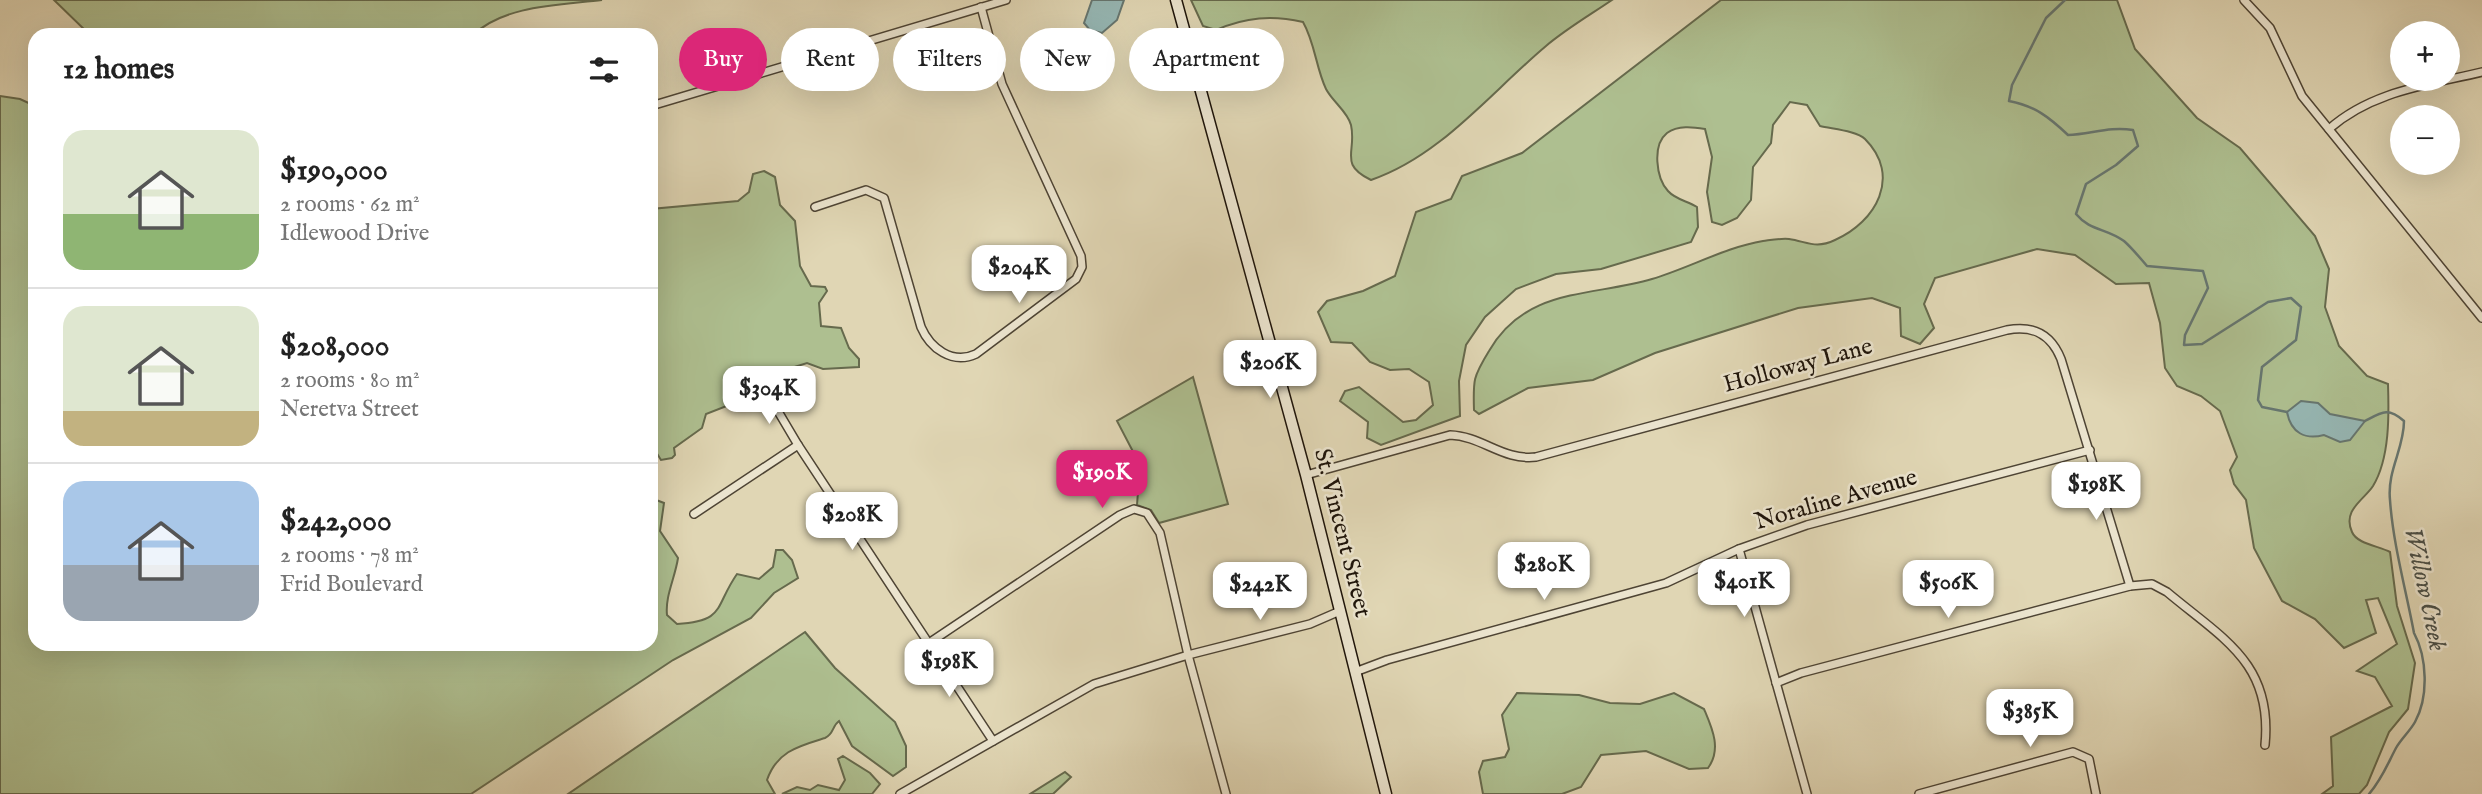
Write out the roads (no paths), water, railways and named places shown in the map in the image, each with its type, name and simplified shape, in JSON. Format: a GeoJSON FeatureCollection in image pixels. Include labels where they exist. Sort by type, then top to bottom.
{"type":"FeatureCollection","features":[{"type":"Feature","properties":{"kind":"street"},"geometry":{"type":"LineString","coordinates":[[658,104],[1006,0]]}},
{"type":"Feature","properties":{"kind":"street","name":"St. Vincent Street"},"geometry":{"type":"LineString","coordinates":[[1176,0],[1306,475],[1386,794]]}},
{"type":"Feature","properties":{"kind":"street"},"geometry":{"type":"LineString","coordinates":[[2244,0],[2270,28],[2294,82],[2329,129],[2482,318]]}},
{"type":"Feature","properties":{"kind":"street"},"geometry":{"type":"LineString","coordinates":[[815,206],[866,190],[884,198],[920,327],[929,342],[951,356],[964,358],[976,354],[1076,279],[1082,267],[1082,256],[1002,84],[982,8]]}},
{"type":"Feature","properties":{"kind":"street"},"geometry":{"type":"LineString","coordinates":[[2329,129],[2358,107],[2380,96],[2482,72]]}},
{"type":"Feature","properties":{"kind":"street","name":"Holloway Lane"},"geometry":{"type":"LineString","coordinates":[[1306,475],[1450,435],[1474,439],[1513,457],[1536,457],[2017,328],[2037,331],[2054,343],[2090,450],[2130,586]]}},
{"type":"Feature","properties":{"kind":"street"},"geometry":{"type":"LineString","coordinates":[[766,391],[797,445],[993,741]]}},
{"type":"Feature","properties":{"kind":"street"},"geometry":{"type":"LineString","coordinates":[[694,514],[797,445]]}},
{"type":"Feature","properties":{"kind":"street","name":"Noraline Avenue"},"geometry":{"type":"LineString","coordinates":[[1355,672],[1387,660],[1666,583],[1740,549],[1807,525],[2090,450]]}},
{"type":"Feature","properties":{"kind":"street"},"geometry":{"type":"LineString","coordinates":[[929,643],[1120,515],[1134,509],[1147,513],[1157,526],[1188,655],[1226,794]]}},
{"type":"Feature","properties":{"kind":"street"},"geometry":{"type":"LineString","coordinates":[[1740,549],[1807,794]]}},
{"type":"Feature","properties":{"kind":"street"},"geometry":{"type":"LineString","coordinates":[[1776,683],[1801,673],[2130,586],[2152,584],[2160,587],[2250,665],[2261,692],[2266,718],[2265,745]]}},
{"type":"Feature","properties":{"kind":"street"},"geometry":{"type":"LineString","coordinates":[[900,794],[1094,684],[1188,655],[1310,624],[1340,611]]}},
{"type":"Feature","properties":{"kind":"street"},"geometry":{"type":"LineString","coordinates":[[1919,794],[2073,752],[2089,759],[2096,794]]}},
{"type":"Feature","properties":{"kind":"water"},"geometry":{"type":"Polygon","coordinates":[[[1092,0],[1124,0],[1117,20],[1108,28],[1088,28],[1084,23],[1092,0]]]}},
{"type":"Feature","properties":{"kind":"water"},"geometry":{"type":"Polygon","coordinates":[[[2301,401],[2318,403],[2330,414],[2365,421],[2350,440],[2340,442],[2324,435],[2305,435],[2295,430],[2287,412],[2301,401]]]}},
{"type":"Feature","properties":{"kind":"waterway","name":"Willow Creek"},"geometry":{"type":"LineString","coordinates":[[2065,0],[2046,18],[2012,85],[2009,101],[2041,113],[2068,135],[2133,130],[2138,146],[2116,165],[2086,184],[2076,214],[2087,224],[2124,241],[2147,266],[2203,271],[2208,288],[2185,335],[2184,345],[2202,344],[2268,302],[2291,298],[2301,307],[2296,340],[2262,367],[2258,400],[2262,407],[2287,412]]}},
{"type":"Feature","properties":{"kind":"waterway","name":"Willow Creek"},"geometry":{"type":"LineString","coordinates":[[2365,421],[2385,412],[2404,421],[2391,479],[2390,500],[2397,550],[2425,677],[2420,712],[2369,794]]}}]}
